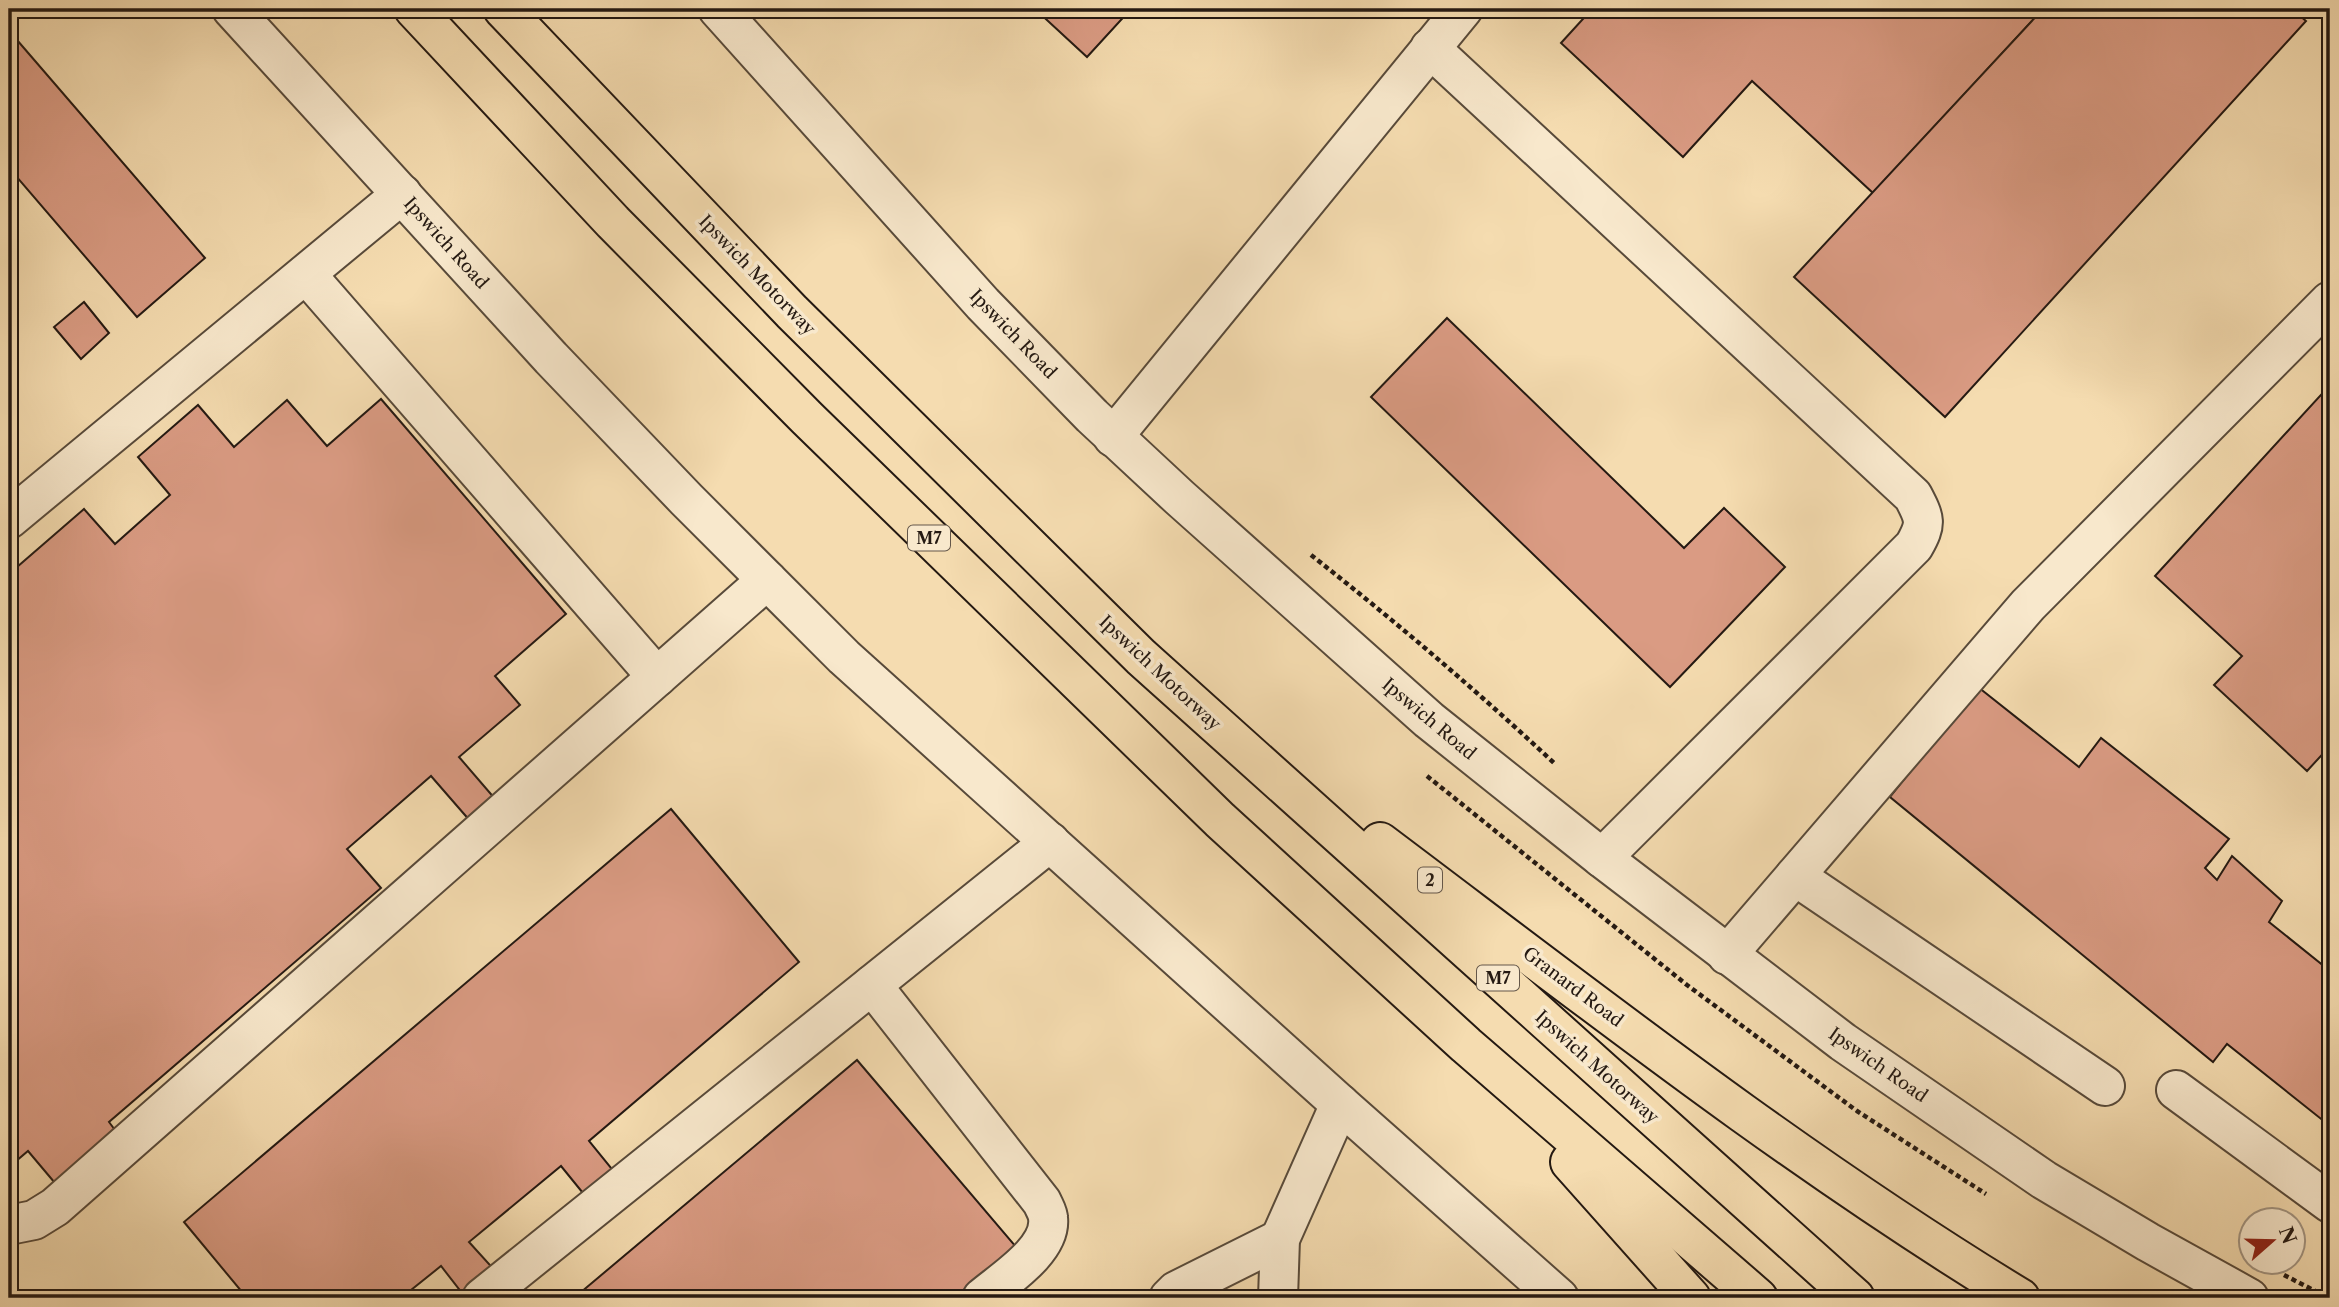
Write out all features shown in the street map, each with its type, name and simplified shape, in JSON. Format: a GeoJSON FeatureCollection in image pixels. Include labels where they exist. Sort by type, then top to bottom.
{"type":"FeatureCollection","features":[{"type":"Feature","properties":{"kind":"highway","name":"M7"},"geometry":{"type":"LineString","coordinates":[[414,9],[613,222],[846,457],[1220,820],[1466,1045],[1758,1298]]}},
{"type":"Feature","properties":{"kind":"highway","name":"Ipswich Motorway"},"geometry":{"type":"LineString","coordinates":[[503,9],[792,312],[1141,657],[1855,1298]]}},
{"type":"Feature","properties":{"kind":"highway","name":"Granard Road"},"geometry":{"type":"LineString","coordinates":[[1141,657],[1291,775],[1722,1099],[1863,1198],[2020,1298]]}},
{"type":"Feature","properties":{"kind":"highway"},"geometry":{"type":"LineString","coordinates":[[1466,1045],[1691,1298]]}},
{"type":"Feature","properties":{"kind":"street","name":"Ipswich Road"},"geometry":{"type":"LineString","coordinates":[[232,9],[551,358],[686,499],[844,657],[1559,1298]]}},
{"type":"Feature","properties":{"kind":"street","name":"Ipswich Road"},"geometry":{"type":"LineString","coordinates":[[718,9],[983,304],[1113,437],[1429,720],[1602,858],[1843,1042],[2044,1180],[2249,1298]]}},
{"type":"Feature","properties":{"kind":"street"},"geometry":{"type":"LineString","coordinates":[[1113,437],[1463,9]]}},
{"type":"Feature","properties":{"kind":"street"},"geometry":{"type":"LineString","coordinates":[[1430,48],[1913,496],[1921,512],[1924,528],[1914,546],[1602,858]]}},
{"type":"Feature","properties":{"kind":"street"},"geometry":{"type":"LineString","coordinates":[[9,519],[402,194]]}},
{"type":"Feature","properties":{"kind":"street"},"geometry":{"type":"LineString","coordinates":[[306,274],[657,677]]}},
{"type":"Feature","properties":{"kind":"street"},"geometry":{"type":"LineString","coordinates":[[1727,955],[2028,605],[2330,301]]}},
{"type":"Feature","properties":{"kind":"street"},"geometry":{"type":"LineString","coordinates":[[9,1226],[34,1220],[55,1207],[767,580]]}},
{"type":"Feature","properties":{"kind":"street"},"geometry":{"type":"LineString","coordinates":[[494,1291],[1050,842]]}},
{"type":"Feature","properties":{"kind":"street"},"geometry":{"type":"LineString","coordinates":[[1795,876],[2105,1086]]}},
{"type":"Feature","properties":{"kind":"street"},"geometry":{"type":"LineString","coordinates":[[872,985],[1042,1202],[1048,1219],[1045,1238],[1034,1255],[982,1298]]}},
{"type":"Feature","properties":{"kind":"street"},"geometry":{"type":"LineString","coordinates":[[2176,1090],[2330,1203]]}},
{"type":"Feature","properties":{"kind":"street"},"geometry":{"type":"LineString","coordinates":[[1278,1298],[1280,1239],[1340,1104]]}},
{"type":"Feature","properties":{"kind":"street"},"geometry":{"type":"LineString","coordinates":[[1169,1298],[1175,1291],[1280,1239]]}},
{"type":"Feature","properties":{"kind":"path"},"geometry":{"type":"LineString","coordinates":[[1304,550],[1400,625],[1556,765]]}},
{"type":"Feature","properties":{"kind":"path"},"geometry":{"type":"LineString","coordinates":[[2287,1276],[2329,1298]]}},
{"type":"Feature","properties":{"kind":"building"},"geometry":{"type":"Polygon","coordinates":[[[1035,9],[1131,9],[1087,57],[1035,9]]]}},
{"type":"Feature","properties":{"kind":"building"},"geometry":{"type":"Polygon","coordinates":[[[1592,9],[2043,9],[1873,193],[1752,81],[1683,157],[1561,43],[1592,9]]]}},
{"type":"Feature","properties":{"kind":"building"},"geometry":{"type":"Polygon","coordinates":[[[2043,9],[2292,9],[2306,21],[1945,417],[1794,277],[2043,9]]]}},
{"type":"Feature","properties":{"kind":"building"},"geometry":{"type":"Polygon","coordinates":[[[17,40],[205,258],[137,317],[9,168],[9,47],[17,40]]]}},
{"type":"Feature","properties":{"kind":"building"},"geometry":{"type":"Polygon","coordinates":[[[84,302],[109,333],[81,359],[54,327],[84,302]]]}},
{"type":"Feature","properties":{"kind":"building"},"geometry":{"type":"Polygon","coordinates":[[[1447,318],[1684,548],[1724,508],[1785,567],[1670,687],[1371,397],[1447,318]]]}},
{"type":"Feature","properties":{"kind":"building"},"geometry":{"type":"Polygon","coordinates":[[[2330,385],[2330,746],[2307,771],[2214,685],[2242,656],[2155,576],[2330,385]]]}},
{"type":"Feature","properties":{"kind":"building"},"geometry":{"type":"Polygon","coordinates":[[[381,399],[566,614],[495,676],[520,705],[459,757],[496,800],[471,822],[431,776],[347,849],[381,888],[109,1122],[121,1138],[60,1189],[28,1151],[9,1167],[9,574],[84,509],[115,544],[170,495],[138,457],[198,405],[234,447],[287,400],[327,446],[381,399]]]}},
{"type":"Feature","properties":{"kind":"building"},"geometry":{"type":"Polygon","coordinates":[[[1978,687],[2079,767],[2101,738],[2229,839],[2205,868],[2217,880],[2232,856],[2282,901],[2269,922],[2330,971],[2330,1126],[2227,1044],[2213,1062],[1890,797],[1978,687]]]}},
{"type":"Feature","properties":{"kind":"building"},"geometry":{"type":"Polygon","coordinates":[[[671,809],[799,962],[589,1141],[616,1174],[587,1198],[561,1166],[469,1242],[498,1274],[466,1298],[441,1266],[401,1298],[247,1298],[184,1222],[671,809]]]}},
{"type":"Feature","properties":{"kind":"building"},"geometry":{"type":"Polygon","coordinates":[[[857,1060],[1017,1248],[959,1298],[574,1298],[857,1060]]]}}]}
